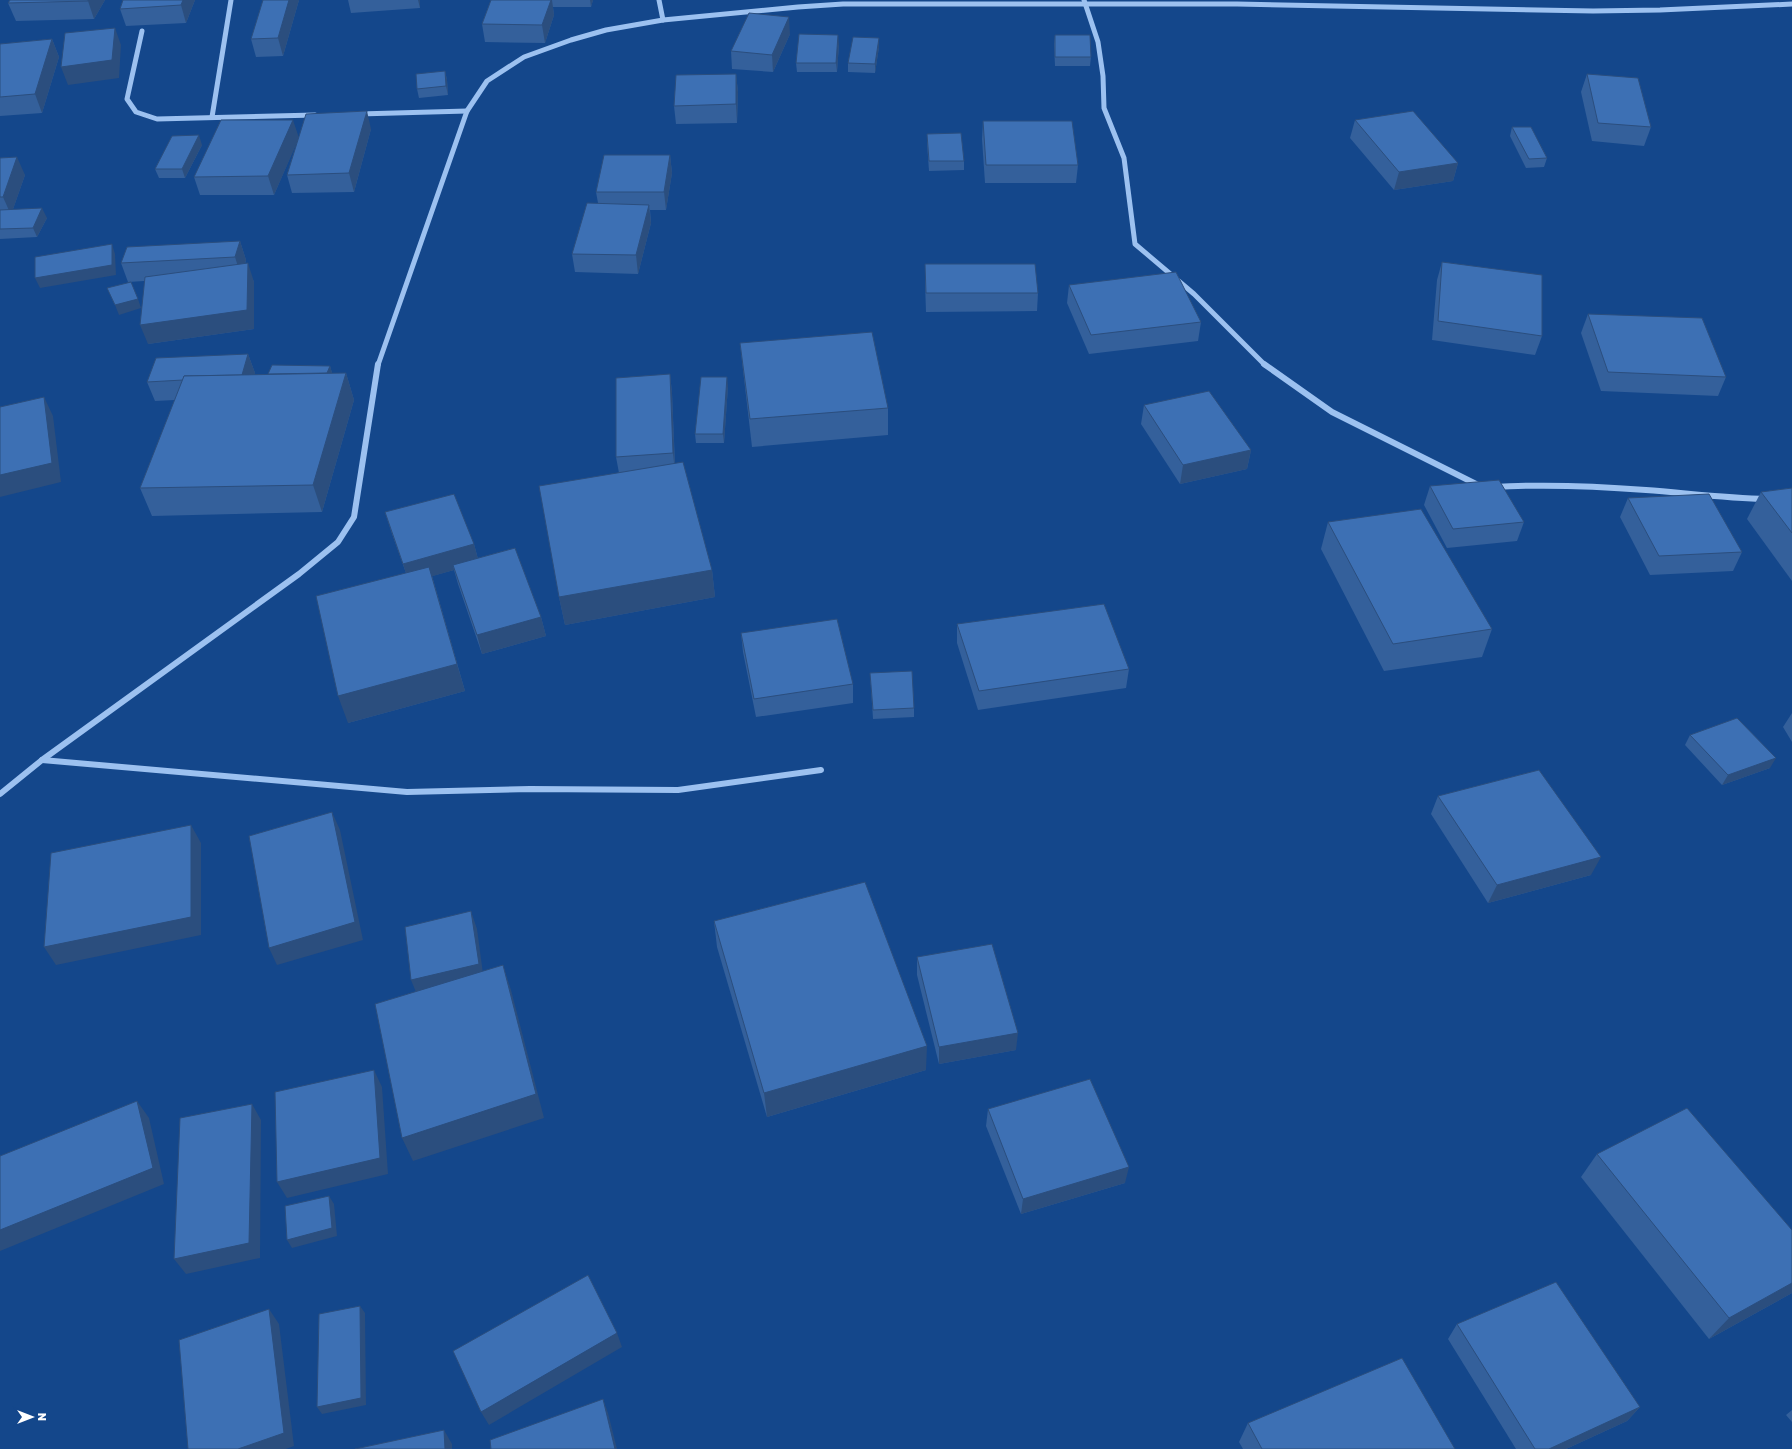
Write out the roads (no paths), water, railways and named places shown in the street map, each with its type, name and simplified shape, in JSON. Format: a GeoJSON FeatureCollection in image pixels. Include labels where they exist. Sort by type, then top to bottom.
{"type":"FeatureCollection","features":[{"type":"Feature","properties":{"kind":"street"},"geometry":{"type":"LineString","coordinates":[[212,117],[231,0]]}},
{"type":"Feature","properties":{"kind":"street"},"geometry":{"type":"LineString","coordinates":[[659,0],[663,20]]}},
{"type":"Feature","properties":{"kind":"street"},"geometry":{"type":"LineString","coordinates":[[1084,2],[1098,42],[1103,76],[1104,108],[1124,158],[1135,244],[1194,294],[1263,363],[1332,412],[1400,448],[1483,487],[1544,484],[1631,489],[1729,499],[1777,499]]}},
{"type":"Feature","properties":{"kind":"street"},"geometry":{"type":"LineString","coordinates":[[0,794],[42,760],[299,574],[338,542],[354,517],[361,480],[376,370],[467,111],[487,81],[524,57],[571,40],[606,30],[663,20],[844,4],[1084,2],[1660,10],[1792,4]]}},
{"type":"Feature","properties":{"kind":"street"},"geometry":{"type":"LineString","coordinates":[[142,31],[128,99],[136,112],[157,119],[324,115]]}},
{"type":"Feature","properties":{"kind":"street"},"geometry":{"type":"LineString","coordinates":[[356,114],[467,111]]}},
{"type":"Feature","properties":{"kind":"street"},"geometry":{"type":"LineString","coordinates":[[42,760],[407,792],[530,789],[678,790],[821,770]]}}]}
